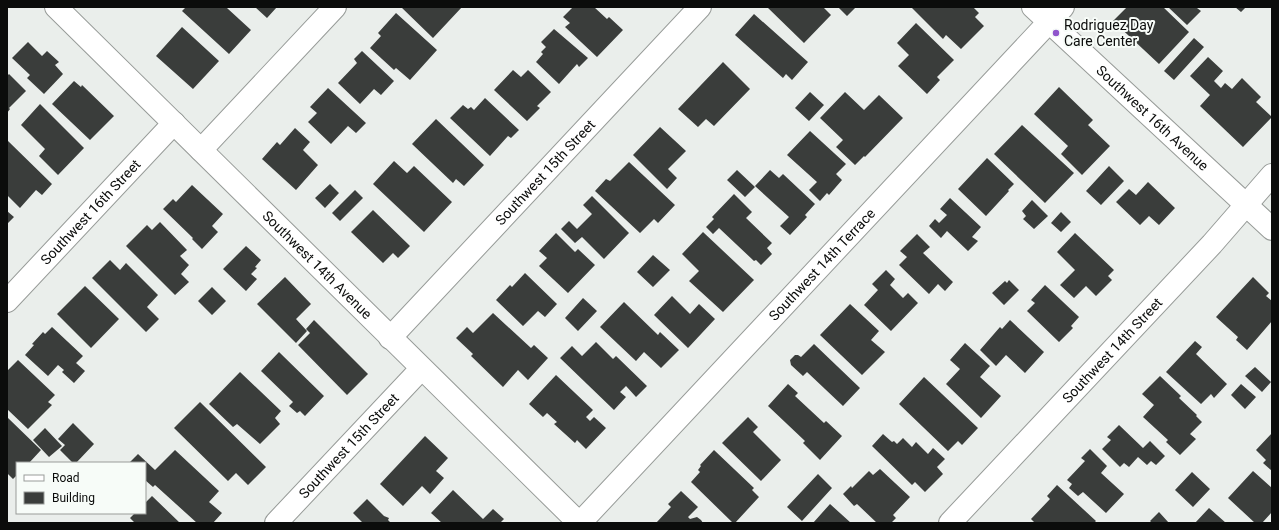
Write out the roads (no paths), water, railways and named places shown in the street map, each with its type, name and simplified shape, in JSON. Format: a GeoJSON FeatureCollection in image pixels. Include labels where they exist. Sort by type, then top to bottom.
{"type":"FeatureCollection","features":[{"type":"Feature","properties":{"kind":"street","name":"Southwest 14th Avenue"},"geometry":{"type":"LineString","coordinates":[[56,7],[421,369],[580,523]]}},
{"type":"Feature","properties":{"kind":"street"},"geometry":{"type":"LineString","coordinates":[[201,150],[335,7]]}},
{"type":"Feature","properties":{"kind":"street","name":"Southwest 15th Street"},"geometry":{"type":"LineString","coordinates":[[390,338],[700,7]]}},
{"type":"Feature","properties":{"kind":"street","name":"Southwest 16th Avenue"},"geometry":{"type":"LineString","coordinates":[[1033,7],[1056,14],[1272,229]]}},
{"type":"Feature","properties":{"kind":"street","name":"Southwest 14th Terrace"},"geometry":{"type":"LineString","coordinates":[[580,523],[1056,14]]}},
{"type":"Feature","properties":{"kind":"street","name":"Southwest 16th Street"},"geometry":{"type":"LineString","coordinates":[[7,301],[174,124]]}},
{"type":"Feature","properties":{"kind":"street","name":"Southwest 14th Street"},"geometry":{"type":"LineString","coordinates":[[950,523],[1212,244],[1272,175]]}},
{"type":"Feature","properties":{"kind":"street","name":"Southwest 15th Street"},"geometry":{"type":"LineString","coordinates":[[276,523],[421,369]]}},
{"type":"Feature","properties":{"kind":"place","name":"Rodriguez Day Care Center"},"geometry":{"type":"Point","coordinates":[1056,33]}}]}
